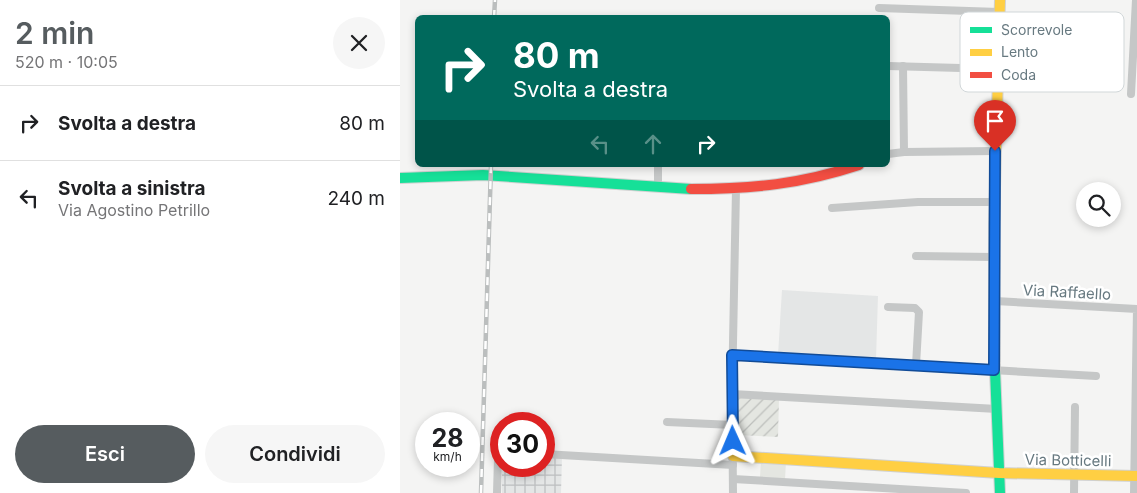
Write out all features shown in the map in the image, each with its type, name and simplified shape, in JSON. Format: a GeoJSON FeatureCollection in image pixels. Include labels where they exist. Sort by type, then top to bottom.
{"type":"FeatureCollection","features":[{"type":"Feature","properties":{"kind":"street"},"geometry":{"type":"LineString","coordinates":[[879,8],[999,12],[1000,0]]}},
{"type":"Feature","properties":{"kind":"street"},"geometry":{"type":"LineString","coordinates":[[1131,94],[1136,0]]}},
{"type":"Feature","properties":{"kind":"street"},"geometry":{"type":"LineString","coordinates":[[890,66],[960,68]]}},
{"type":"Feature","properties":{"kind":"street"},"geometry":{"type":"LineString","coordinates":[[903,66],[904,152]]}},
{"type":"Feature","properties":{"kind":"street"},"geometry":{"type":"LineString","coordinates":[[996,92],[994,370],[1000,493]]}},
{"type":"Feature","properties":{"kind":"street"},"geometry":{"type":"LineString","coordinates":[[890,154],[995,151]]}},
{"type":"Feature","properties":{"kind":"street"},"geometry":{"type":"LineString","coordinates":[[658,167],[658,187]]}},
{"type":"Feature","properties":{"kind":"street"},"geometry":{"type":"LineString","coordinates":[[400,178],[492,175],[658,187],[736,188],[814,180],[853,167]]}},
{"type":"Feature","properties":{"kind":"street"},"geometry":{"type":"LineString","coordinates":[[733,493],[732,355],[736,188]]}},
{"type":"Feature","properties":{"kind":"street"},"geometry":{"type":"LineString","coordinates":[[832,208],[918,202],[995,202]]}},
{"type":"Feature","properties":{"kind":"street"},"geometry":{"type":"LineString","coordinates":[[916,256],[994,257]]}},
{"type":"Feature","properties":{"kind":"street","name":"Via Raffaello"},"geometry":{"type":"LineString","coordinates":[[995,301],[1075,307],[1137,308]]}},
{"type":"Feature","properties":{"kind":"street"},"geometry":{"type":"LineString","coordinates":[[888,307],[915,308],[919,312],[916,365]]}},
{"type":"Feature","properties":{"kind":"street"},"geometry":{"type":"LineString","coordinates":[[1134,493],[1136,476],[1137,308]]}},
{"type":"Feature","properties":{"kind":"street"},"geometry":{"type":"LineString","coordinates":[[732,355],[1096,376]]}},
{"type":"Feature","properties":{"kind":"street"},"geometry":{"type":"LineString","coordinates":[[732,394],[997,409]]}},
{"type":"Feature","properties":{"kind":"street"},"geometry":{"type":"LineString","coordinates":[[1074,493],[1075,407]]}},
{"type":"Feature","properties":{"kind":"street"},"geometry":{"type":"LineString","coordinates":[[668,422],[733,425]]}},
{"type":"Feature","properties":{"kind":"street"},"geometry":{"type":"LineString","coordinates":[[555,454],[733,461]]}},
{"type":"Feature","properties":{"kind":"street","name":"Via Botticelli"},"geometry":{"type":"LineString","coordinates":[[733,461],[999,473],[1136,476]]}},
{"type":"Feature","properties":{"kind":"street"},"geometry":{"type":"LineString","coordinates":[[497,477],[497,493]]}},
{"type":"Feature","properties":{"kind":"street"},"geometry":{"type":"LineString","coordinates":[[733,479],[919,492],[966,493]]}},
{"type":"Feature","properties":{"kind":"shaded area"},"geometry":{"type":"Polygon","coordinates":[[[782,290],[878,296],[876,359],[778,355],[782,290]]]}},
{"type":"Feature","properties":{"kind":"shaded area"},"geometry":{"type":"Polygon","coordinates":[[[737,396],[779,399],[778,437],[737,435],[737,396]]]}},
{"type":"Feature","properties":{"kind":"shaded area"},"geometry":{"type":"Polygon","coordinates":[[[555,457],[562,457],[561,493],[502,493],[502,477],[555,477],[555,457]]]}},
{"type":"Feature","properties":{"kind":"shaded area"},"geometry":{"type":"Polygon","coordinates":[[[761,461],[786,462],[785,479],[760,477],[761,461]]]}},
{"type":"Feature","properties":{"kind":"railway"},"geometry":{"type":"LineString","coordinates":[[494,15],[495,0]]}},
{"type":"Feature","properties":{"kind":"railway"},"geometry":{"type":"LineString","coordinates":[[481,493],[491,167]]}},
{"type":"Feature","properties":{"kind":"traffic: fast"},"geometry":{"type":"LineString","coordinates":[[400,178],[483,175],[691,189]]}},
{"type":"Feature","properties":{"kind":"traffic: fast"},"geometry":{"type":"LineString","coordinates":[[994,225],[995,370],[1000,493]]}},
{"type":"Feature","properties":{"kind":"traffic: slow"},"geometry":{"type":"LineString","coordinates":[[1000,0],[1000,12]]}},
{"type":"Feature","properties":{"kind":"traffic: slow"},"geometry":{"type":"LineString","coordinates":[[994,225],[998,92]]}},
{"type":"Feature","properties":{"kind":"traffic: slow"},"geometry":{"type":"LineString","coordinates":[[733,456],[999,473],[1137,476]]}},
{"type":"Feature","properties":{"kind":"traffic: jam"},"geometry":{"type":"LineString","coordinates":[[691,189],[735,188],[776,184],[817,177],[852,167]]}},
{"type":"Feature","properties":{"kind":"route"},"geometry":{"type":"LineString","coordinates":[[733,441],[732,355],[994,370],[995,151]]}}]}
